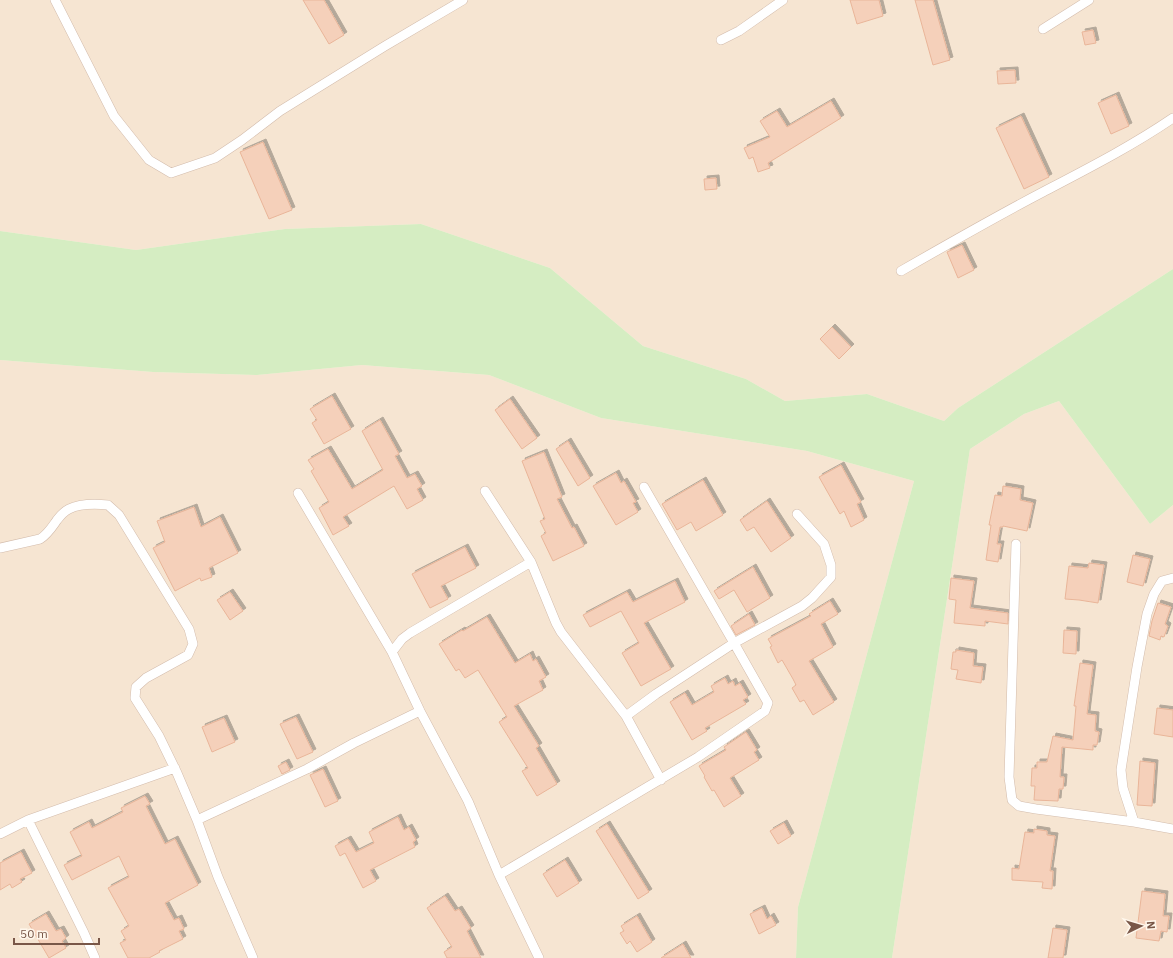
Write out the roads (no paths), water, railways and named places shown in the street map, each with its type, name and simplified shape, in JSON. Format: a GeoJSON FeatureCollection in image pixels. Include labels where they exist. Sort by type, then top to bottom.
{"type":"FeatureCollection","features":[{"type":"Feature","properties":{"kind":"street"},"geometry":{"type":"LineString","coordinates":[[54,0],[114,116],[149,160],[171,173],[215,158],[242,140],[280,111],[385,46],[464,0]]}},
{"type":"Feature","properties":{"kind":"street"},"geometry":{"type":"LineString","coordinates":[[721,40],[739,31],[783,0]]}},
{"type":"Feature","properties":{"kind":"street"},"geometry":{"type":"LineString","coordinates":[[1043,29],[1089,0]]}},
{"type":"Feature","properties":{"kind":"street"},"geometry":{"type":"LineString","coordinates":[[901,271],[977,227],[1156,130],[1173,118]]}},
{"type":"Feature","properties":{"kind":"street"},"geometry":{"type":"LineString","coordinates":[[499,875],[698,757],[765,711],[768,703],[644,487]]}},
{"type":"Feature","properties":{"kind":"street"},"geometry":{"type":"LineString","coordinates":[[485,491],[531,562],[561,632],[626,716],[661,780]]}},
{"type":"Feature","properties":{"kind":"street"},"geometry":{"type":"LineString","coordinates":[[298,493],[392,652],[420,711],[468,801],[499,875],[538,958]]}},
{"type":"Feature","properties":{"kind":"street"},"geometry":{"type":"LineString","coordinates":[[0,548],[40,539],[45,536],[58,519],[69,509],[76,507],[94,504],[108,505],[119,515],[189,629],[193,644],[188,655],[146,678],[136,687],[135,698],[159,736],[175,768],[197,820],[218,876],[253,958]]}},
{"type":"Feature","properties":{"kind":"street"},"geometry":{"type":"LineString","coordinates":[[626,716],[656,694],[734,643],[802,606],[812,598],[830,577],[831,565],[824,544],[797,514]]}},
{"type":"Feature","properties":{"kind":"street"},"geometry":{"type":"LineString","coordinates":[[1016,544],[1009,777],[1012,800],[1019,806],[1030,808],[1134,822],[1173,829]]}},
{"type":"Feature","properties":{"kind":"street"},"geometry":{"type":"LineString","coordinates":[[392,652],[402,639],[410,633],[531,562]]}},
{"type":"Feature","properties":{"kind":"street"},"geometry":{"type":"LineString","coordinates":[[1134,822],[1123,788],[1121,770],[1136,667],[1146,614],[1154,594],[1162,581],[1173,578]]}},
{"type":"Feature","properties":{"kind":"street"},"geometry":{"type":"LineString","coordinates":[[197,820],[307,769],[354,743],[420,711]]}},
{"type":"Feature","properties":{"kind":"street"},"geometry":{"type":"LineString","coordinates":[[0,834],[28,820],[175,768]]}},
{"type":"Feature","properties":{"kind":"street"},"geometry":{"type":"LineString","coordinates":[[28,820],[95,958]]}}]}
